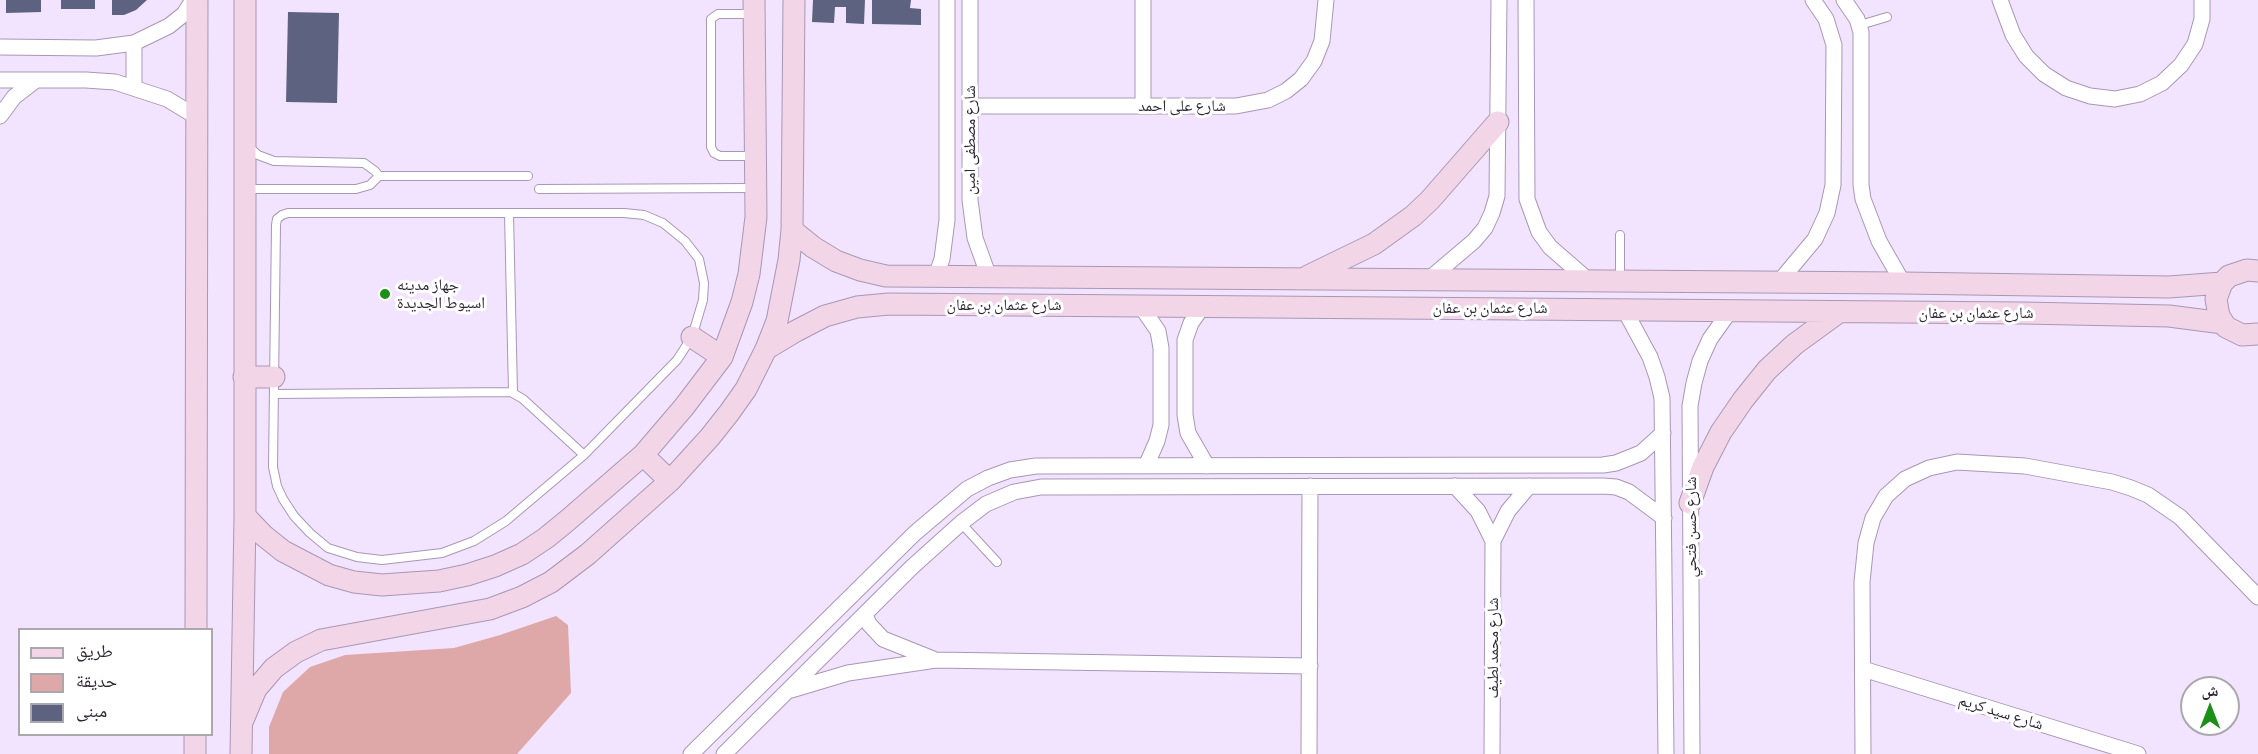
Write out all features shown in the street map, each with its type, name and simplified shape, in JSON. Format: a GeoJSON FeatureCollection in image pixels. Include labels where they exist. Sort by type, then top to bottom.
{"type":"FeatureCollection","features":[{"type":"Feature","properties":{"kind":"street"},"geometry":{"type":"LineString","coordinates":[[0,47],[96,48],[134,43],[169,26],[184,14],[195,0]]}},
{"type":"Feature","properties":{"kind":"street"},"geometry":{"type":"LineString","coordinates":[[195,0],[197,117],[196,628]]}},
{"type":"Feature","properties":{"kind":"street"},"geometry":{"type":"LineString","coordinates":[[241,754],[245,516],[245,0]]}},
{"type":"Feature","properties":{"kind":"street"},"geometry":{"type":"LineString","coordinates":[[243,720],[256,689],[274,668],[296,652],[321,640],[490,609],[522,597],[551,582],[588,554],[670,481],[710,437],[746,389],[777,321],[784,291],[792,230],[794,0]]}},
{"type":"Feature","properties":{"kind":"street","name":"شارع مصطفى امين"},"geometry":{"type":"LineString","coordinates":[[936,276],[942,259],[947,220],[947,0]]}},
{"type":"Feature","properties":{"kind":"street","name":"شارع مصطفى امين"},"geometry":{"type":"LineString","coordinates":[[970,0],[972,219],[981,257],[989,277]]}},
{"type":"Feature","properties":{"kind":"street"},"geometry":{"type":"LineString","coordinates":[[1143,0],[1143,106]]}},
{"type":"Feature","properties":{"kind":"street","name":"شارع على احمد"},"geometry":{"type":"LineString","coordinates":[[970,106],[1249,105],[1268,100],[1286,91],[1301,79],[1314,61],[1322,41],[1326,0]]}},
{"type":"Feature","properties":{"kind":"street"},"geometry":{"type":"LineString","coordinates":[[1428,280],[1474,241],[1485,228],[1497,196],[1498,0]]}},
{"type":"Feature","properties":{"kind":"street"},"geometry":{"type":"LineString","coordinates":[[1526,0],[1527,199],[1539,232],[1550,247],[1589,280]]}},
{"type":"Feature","properties":{"kind":"street"},"geometry":{"type":"LineString","coordinates":[[1779,282],[1815,239],[1827,213],[1833,185],[1834,45],[1826,19],[1813,0]]}},
{"type":"Feature","properties":{"kind":"street"},"geometry":{"type":"LineString","coordinates":[[1845,0],[1860,25],[1862,39],[1861,184],[1863,199],[1879,241],[1903,283],[1903,312]]}},
{"type":"Feature","properties":{"kind":"street"},"geometry":{"type":"LineString","coordinates":[[2000,0],[2013,35],[2026,56],[2044,74],[2066,88],[2115,99],[2140,94],[2162,83],[2181,65],[2195,44],[2202,19],[2202,0]]}},
{"type":"Feature","properties":{"kind":"street"},"geometry":{"type":"LineString","coordinates":[[245,516],[283,551],[329,575],[354,582],[382,585],[439,581],[495,566],[522,554],[568,520],[643,454],[684,407],[722,357],[739,312],[749,274],[756,217],[754,7]]}},
{"type":"Feature","properties":{"kind":"street"},"geometry":{"type":"LineString","coordinates":[[134,43],[134,87]]}},
{"type":"Feature","properties":{"kind":"street"},"geometry":{"type":"LineString","coordinates":[[0,80],[115,82],[167,99],[197,117]]}},
{"type":"Feature","properties":{"kind":"street"},"geometry":{"type":"LineString","coordinates":[[0,116],[14,97],[36,80]]}},
{"type":"Feature","properties":{"kind":"street"},"geometry":{"type":"LineString","coordinates":[[1302,279],[1374,244],[1413,216],[1430,200],[1498,122]]}},
{"type":"Feature","properties":{"kind":"street","name":"شارع عثمان بن عفان"},"geometry":{"type":"LineString","coordinates":[[792,230],[813,247],[836,261],[886,276],[1589,280],[2169,287],[2222,283]]}},
{"type":"Feature","properties":{"kind":"street"},"geometry":{"type":"LineString","coordinates":[[2254,268],[2229,276],[2222,283],[2218,291],[2216,308],[2228,328],[2258,352]]}},
{"type":"Feature","properties":{"kind":"street"},"geometry":{"type":"LineString","coordinates":[[1535,280],[1536,309]]}},
{"type":"Feature","properties":{"kind":"street","name":"شارع عثمان بن عفان"},"geometry":{"type":"LineString","coordinates":[[766,349],[825,316],[857,307],[889,304],[1624,309],[2169,316],[2228,328],[2242,335],[2258,334]]}},
{"type":"Feature","properties":{"kind":"street"},"geometry":{"type":"LineString","coordinates":[[1140,305],[1158,331],[1161,348],[1161,425],[1146,466]]}},
{"type":"Feature","properties":{"kind":"street"},"geometry":{"type":"LineString","coordinates":[[1203,306],[1191,323],[1185,340],[1185,416],[1188,433],[1207,466]]}},
{"type":"Feature","properties":{"kind":"street","name":"شارع حسن فتحي"},"geometry":{"type":"LineString","coordinates":[[1624,309],[1650,357],[1662,398],[1666,754]]}},
{"type":"Feature","properties":{"kind":"street","name":"شارع حسن فتحي"},"geometry":{"type":"LineString","coordinates":[[1692,754],[1690,406],[1694,383],[1710,339],[1730,311]]}},
{"type":"Feature","properties":{"kind":"street"},"geometry":{"type":"LineString","coordinates":[[1690,503],[1703,466],[1721,432],[1743,400],[1767,370],[1795,344],[1839,312]]}},
{"type":"Feature","properties":{"kind":"street"},"geometry":{"type":"LineString","coordinates":[[692,337],[722,357]]}},
{"type":"Feature","properties":{"kind":"street"},"geometry":{"type":"LineString","coordinates":[[244,377],[274,386]]}},
{"type":"Feature","properties":{"kind":"street"},"geometry":{"type":"LineString","coordinates":[[691,754],[923,526],[967,489],[1010,470],[1036,466],[1603,465],[1616,463],[1641,453],[1663,433]]}},
{"type":"Feature","properties":{"kind":"street"},"geometry":{"type":"LineString","coordinates":[[643,454],[670,481]]}},
{"type":"Feature","properties":{"kind":"street"},"geometry":{"type":"LineString","coordinates":[[1863,754],[1862,582],[1866,543],[1873,518],[1886,496],[1905,479],[1929,468],[1957,462],[2025,466],[2112,482],[2131,488],[2148,495],[2180,517],[2258,597]]}},
{"type":"Feature","properties":{"kind":"street"},"geometry":{"type":"LineString","coordinates":[[1010,470],[1014,492]]}},
{"type":"Feature","properties":{"kind":"street"},"geometry":{"type":"LineString","coordinates":[[1310,486],[1310,754]]}},
{"type":"Feature","properties":{"kind":"street","name":"شارع محمد لطيف"},"geometry":{"type":"LineString","coordinates":[[1455,486],[1478,511],[1493,541]]}},
{"type":"Feature","properties":{"kind":"street","name":"شارع محمد لطيف"},"geometry":{"type":"LineString","coordinates":[[1492,754],[1493,541],[1508,511],[1529,486]]}},
{"type":"Feature","properties":{"kind":"street"},"geometry":{"type":"LineString","coordinates":[[724,754],[912,567],[986,504],[1014,492],[1041,487],[1616,487],[1635,495],[1664,518]]}},
{"type":"Feature","properties":{"kind":"street"},"geometry":{"type":"LineString","coordinates":[[865,615],[875,633],[883,639],[936,660]]}},
{"type":"Feature","properties":{"kind":"street"},"geometry":{"type":"LineString","coordinates":[[787,691],[824,678],[848,673],[936,660],[1310,666]]}},
{"type":"Feature","properties":{"kind":"street","name":"شارع سيد كريم"},"geometry":{"type":"LineString","coordinates":[[1863,669],[2138,754]]}},
{"type":"Feature","properties":{"kind":"street"},"geometry":{"type":"LineString","coordinates":[[195,736],[195,754]]}},
{"type":"Feature","properties":{"kind":"lane"},"geometry":{"type":"LineString","coordinates":[[754,7],[718,14],[711,19],[711,147],[714,153],[720,156],[755,156]]}},
{"type":"Feature","properties":{"kind":"lane"},"geometry":{"type":"LineString","coordinates":[[1860,25],[1887,17]]}},
{"type":"Feature","properties":{"kind":"lane"},"geometry":{"type":"LineString","coordinates":[[245,140],[250,149],[265,159],[358,162],[369,166],[379,176],[528,176]]}},
{"type":"Feature","properties":{"kind":"lane"},"geometry":{"type":"LineString","coordinates":[[245,189],[356,189],[370,185],[379,176]]}},
{"type":"Feature","properties":{"kind":"lane"},"geometry":{"type":"LineString","coordinates":[[539,189],[755,188]]}},
{"type":"Feature","properties":{"kind":"lane"},"geometry":{"type":"LineString","coordinates":[[624,213],[644,215],[663,223],[685,241],[699,259],[704,283],[703,300],[692,337],[677,360],[584,455],[506,521],[474,541],[442,553],[382,560],[357,557],[328,548],[294,516],[277,486],[273,467],[276,225],[277,219],[282,215],[624,213]]}},
{"type":"Feature","properties":{"kind":"lane"},"geometry":{"type":"LineString","coordinates":[[509,214],[513,393]]}},
{"type":"Feature","properties":{"kind":"lane"},"geometry":{"type":"LineString","coordinates":[[1620,235],[1620,281]]}},
{"type":"Feature","properties":{"kind":"lane"},"geometry":{"type":"LineString","coordinates":[[274,386],[513,393],[523,399],[584,455]]}},
{"type":"Feature","properties":{"kind":"lane"},"geometry":{"type":"LineString","coordinates":[[961,523],[997,562]]}},
{"type":"Feature","properties":{"kind":"green space"},"geometry":{"type":"Polygon","coordinates":[[[556,616],[568,625],[571,693],[517,754],[269,754],[269,727],[283,692],[310,667],[345,655],[454,648],[556,616]]]}},
{"type":"Feature","properties":{"kind":"building"},"geometry":{"type":"Polygon","coordinates":[[[6,0],[41,0],[41,12],[6,13],[6,0]]]}},
{"type":"Feature","properties":{"kind":"building"},"geometry":{"type":"Polygon","coordinates":[[[61,0],[95,0],[95,9],[61,9],[61,0]]]}},
{"type":"Feature","properties":{"kind":"building"},"geometry":{"type":"Polygon","coordinates":[[[112,0],[147,0],[136,10],[124,15],[112,15],[112,0]]]}},
{"type":"Feature","properties":{"kind":"building"},"geometry":{"type":"Polygon","coordinates":[[[813,0],[865,0],[864,24],[846,23],[846,7],[835,7],[834,23],[812,22],[813,0]]]}},
{"type":"Feature","properties":{"kind":"building"},"geometry":{"type":"Polygon","coordinates":[[[872,0],[911,0],[910,8],[921,9],[921,25],[872,24],[872,0]]]}},
{"type":"Feature","properties":{"kind":"building"},"geometry":{"type":"Polygon","coordinates":[[[288,12],[339,13],[337,103],[286,102],[288,12]]]}},
{"type":"Feature","properties":{"kind":"place","name":"جهاز مدينه اسيوط الجديدة"},"geometry":{"type":"Point","coordinates":[385,294]}}]}
